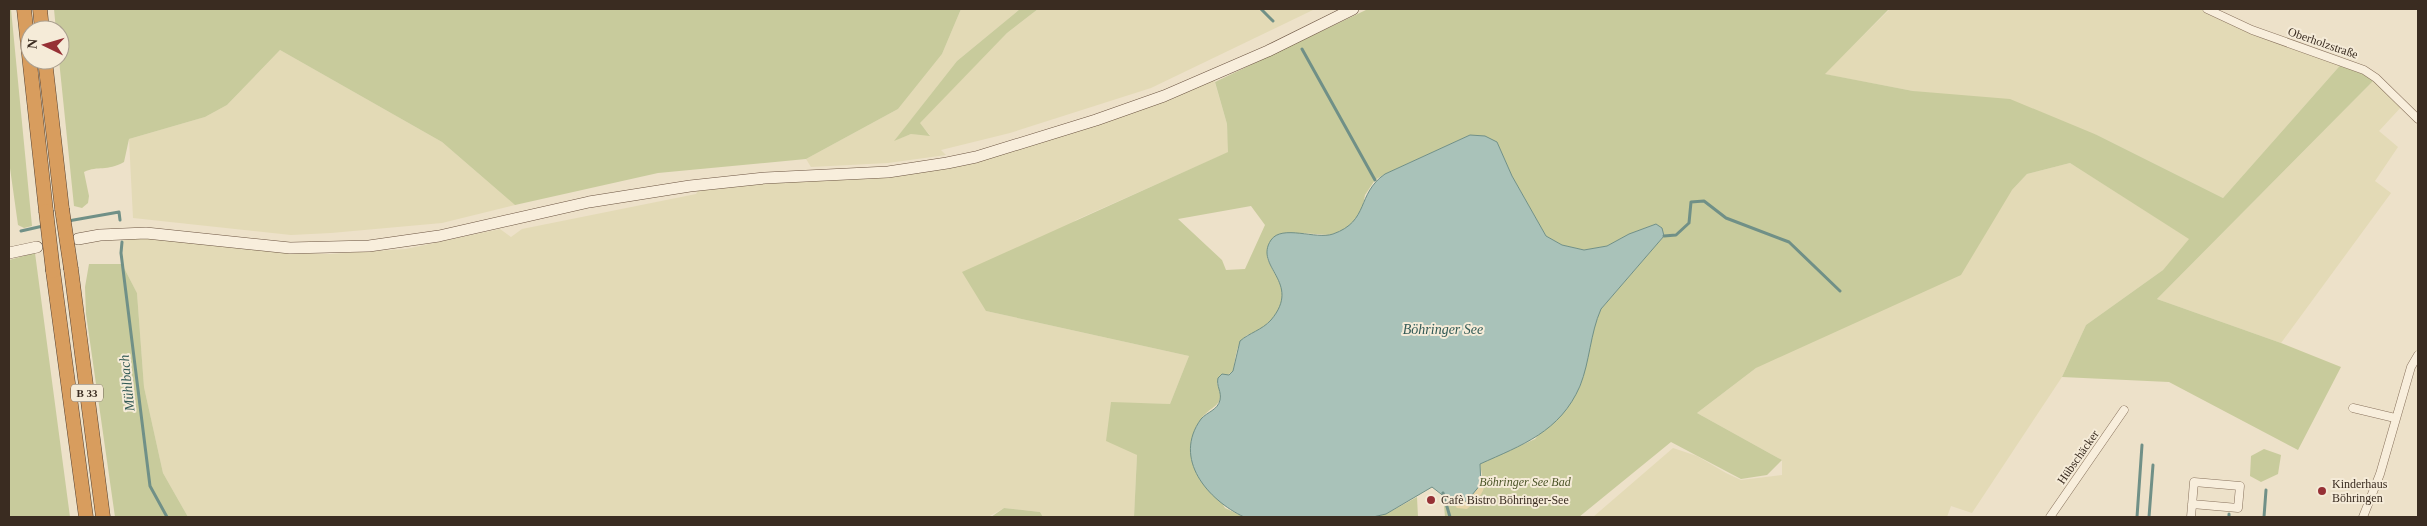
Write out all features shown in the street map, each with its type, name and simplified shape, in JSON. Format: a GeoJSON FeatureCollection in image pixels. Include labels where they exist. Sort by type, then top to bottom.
{"type":"FeatureCollection","features":[{"type":"Feature","properties":{"kind":"highway","name":"B 33"},"geometry":{"type":"LineString","coordinates":[[24,9],[53,271],[86,517]]}},
{"type":"Feature","properties":{"kind":"highway","name":"B 33"},"geometry":{"type":"LineString","coordinates":[[46,70],[62,209],[103,517]]}},
{"type":"Feature","properties":{"kind":"street"},"geometry":{"type":"LineString","coordinates":[[78,239],[100,235],[146,233],[290,248],[369,246],[439,236],[589,202],[690,186],[765,178],[888,172],[940,165],[976,157],[1068,129],[1164,96],[1260,55],[1353,9]]}},
{"type":"Feature","properties":{"kind":"street","name":"Oberholzstraße"},"geometry":{"type":"LineString","coordinates":[[2207,9],[2252,30],[2364,70],[2376,78],[2418,119]]}},
{"type":"Feature","properties":{"kind":"street"},"geometry":{"type":"LineString","coordinates":[[9,253],[37,247]]}},
{"type":"Feature","properties":{"kind":"street"},"geometry":{"type":"LineString","coordinates":[[2362,517],[2380,474],[2395,418],[2418,355]]}},
{"type":"Feature","properties":{"kind":"street"},"geometry":{"type":"LineString","coordinates":[[2353,408],[2395,418]]}},
{"type":"Feature","properties":{"kind":"street","name":"Hübschäcker"},"geometry":{"type":"LineString","coordinates":[[2050,517],[2124,410]]}},
{"type":"Feature","properties":{"kind":"street"},"geometry":{"type":"LineString","coordinates":[[2191,517],[2192,504],[2194,482],[2240,486],[2238,508],[2192,504]]}},
{"type":"Feature","properties":{"kind":"shaded area"},"geometry":{"type":"Polygon","coordinates":[[[961,9],[1020,9],[957,61],[895,140],[911,134],[930,135],[919,123],[1007,33],[1038,9],[1315,9],[1151,88],[1010,133],[941,150],[946,155],[888,163],[811,167],[806,159],[898,109],[942,54],[961,9]]]}},
{"type":"Feature","properties":{"kind":"shaded area"},"geometry":{"type":"Polygon","coordinates":[[[1890,9],[2209,9],[2252,30],[2344,61],[2223,198],[2097,135],[1913,91],[1824,74],[1890,9]]]}},
{"type":"Feature","properties":{"kind":"shaded area"},"geometry":{"type":"Polygon","coordinates":[[[280,50],[442,142],[515,205],[442,223],[291,235],[133,218],[129,139],[205,117],[227,105],[280,50]]]}},
{"type":"Feature","properties":{"kind":"shaded area"},"geometry":{"type":"Polygon","coordinates":[[[1213,76],[1227,124],[1229,152],[1076,220],[986,311],[1189,356],[1170,404],[1111,403],[1137,455],[1134,517],[1043,517],[1040,512],[1004,508],[988,517],[188,517],[163,473],[144,387],[137,293],[122,264],[123,234],[288,253],[330,254],[406,249],[500,229],[511,237],[522,229],[696,194],[702,184],[947,163],[1213,76]]]}},
{"type":"Feature","properties":{"kind":"shaded area"},"geometry":{"type":"Polygon","coordinates":[[[2376,78],[2403,105],[2379,131],[2398,147],[2375,181],[2391,193],[2281,343],[2157,299],[2376,78]]]}},
{"type":"Feature","properties":{"kind":"shaded area"},"geometry":{"type":"Polygon","coordinates":[[[2070,163],[2190,239],[2163,270],[2086,325],[2062,377],[1972,513],[1951,506],[1947,517],[1593,517],[1673,448],[1697,456],[1741,480],[1782,475],[1782,460],[1697,413],[1756,368],[2012,190],[2027,174],[2070,163]]]}},
{"type":"Feature","properties":{"kind":"green space"},"geometry":{"type":"Polygon","coordinates":[[[9,9],[11,9],[32,226],[24,228],[18,225],[9,161],[9,9]]]}},
{"type":"Feature","properties":{"kind":"green space"},"geometry":{"type":"Polygon","coordinates":[[[54,9],[961,9],[942,54],[898,109],[806,159],[658,173],[515,205],[442,142],[280,50],[227,105],[205,117],[129,139],[124,162],[112,167],[84,172],[89,196],[88,203],[82,208],[74,206],[60,70],[70,70],[70,20],[55,20],[54,9]]]}},
{"type":"Feature","properties":{"kind":"green space"},"geometry":{"type":"Polygon","coordinates":[[[1020,9],[1038,9],[1007,33],[920,123],[930,136],[911,134],[894,141],[957,61],[1020,9]]]}},
{"type":"Feature","properties":{"kind":"green space","name":"Böhringer See Bad"},"geometry":{"type":"Polygon","coordinates":[[[1368,9],[1889,9],[1825,74],[1913,91],[2010,99],[2097,135],[2223,198],[2344,61],[2376,78],[2157,299],[2281,343],[2341,367],[2298,450],[2169,382],[2062,377],[2086,325],[2163,270],[2189,239],[2070,163],[2027,174],[2012,190],[1961,275],[1756,368],[1697,413],[1782,460],[1767,475],[1741,479],[1671,442],[1579,517],[1445,517],[1443,493],[1451,501],[1467,501],[1482,475],[1480,464],[1535,439],[1580,387],[1595,323],[1601,309],[1664,236],[1662,228],[1656,224],[1629,234],[1607,246],[1584,250],[1562,245],[1546,236],[1512,176],[1497,142],[1470,135],[1375,180],[1365,195],[1362,211],[1348,228],[1330,235],[1301,233],[1267,257],[1283,292],[1279,310],[1266,325],[1256,332],[1247,335],[1242,340],[1236,352],[1233,371],[1217,383],[1220,391],[1219,401],[1201,419],[1190,449],[1225,508],[1244,517],[1134,517],[1137,455],[1106,441],[1111,402],[1170,404],[1189,356],[986,311],[962,272],[1228,152],[1227,124],[1215,82],[1368,9]],[[1251,206],[1178,219],[1222,260],[1226,270],[1245,269],[1265,225],[1251,206]]]}},
{"type":"Feature","properties":{"kind":"green space"},"geometry":{"type":"Polygon","coordinates":[[[35,253],[70,517],[9,517],[9,260],[35,253]]]}},
{"type":"Feature","properties":{"kind":"green space"},"geometry":{"type":"Polygon","coordinates":[[[89,264],[122,264],[137,293],[144,387],[163,473],[188,517],[115,517],[86,314],[85,287],[89,264]]]}},
{"type":"Feature","properties":{"kind":"green space"},"geometry":{"type":"Polygon","coordinates":[[[2264,449],[2281,455],[2278,474],[2261,482],[2250,476],[2251,456],[2264,449]]]}},
{"type":"Feature","properties":{"kind":"green space"},"geometry":{"type":"Polygon","coordinates":[[[1417,497],[1418,517],[1373,517],[1386,514],[1417,497]]]}},
{"type":"Feature","properties":{"kind":"green space"},"geometry":{"type":"Polygon","coordinates":[[[1004,508],[1040,512],[1043,517],[991,517],[1004,508]]]}},
{"type":"Feature","properties":{"kind":"sand"},"geometry":{"type":"Polygon","coordinates":[[[1482,478],[1485,483],[1479,498],[1467,509],[1457,508],[1452,501],[1467,501],[1481,484],[1482,478]]]}},
{"type":"Feature","properties":{"kind":"water","name":"Böhringer See"},"geometry":{"type":"Polygon","coordinates":[[[1470,135],[1485,136],[1497,142],[1512,176],[1546,236],[1562,245],[1584,250],[1607,246],[1629,234],[1656,224],[1662,228],[1664,236],[1601,309],[1594,328],[1583,377],[1572,402],[1551,426],[1538,435],[1480,464],[1481,484],[1467,501],[1450,501],[1432,487],[1386,514],[1373,517],[1244,517],[1231,510],[1207,489],[1198,477],[1192,463],[1190,449],[1193,434],[1201,419],[1215,409],[1219,403],[1218,378],[1222,374],[1229,375],[1233,371],[1240,341],[1271,320],[1279,307],[1282,295],[1280,285],[1268,259],[1267,250],[1271,240],[1276,235],[1283,233],[1326,235],[1345,229],[1358,215],[1370,190],[1385,174],[1470,135]]]}},
{"type":"Feature","properties":{"kind":"waterway"},"geometry":{"type":"LineString","coordinates":[[1261,9],[1273,21]]}},
{"type":"Feature","properties":{"kind":"waterway"},"geometry":{"type":"LineString","coordinates":[[1302,49],[1375,180]]}},
{"type":"Feature","properties":{"kind":"waterway"},"geometry":{"type":"LineString","coordinates":[[1664,236],[1676,235],[1689,223],[1691,202],[1704,201],[1726,218],[1789,242],[1840,291]]}},
{"type":"Feature","properties":{"kind":"waterway","name":"Mühlbach"},"geometry":{"type":"LineString","coordinates":[[68,221],[119,212],[120,220]]}},
{"type":"Feature","properties":{"kind":"waterway","name":"Mühlbach"},"geometry":{"type":"LineString","coordinates":[[21,231],[43,226]]}},
{"type":"Feature","properties":{"kind":"waterway","name":"Mühlbach"},"geometry":{"type":"LineString","coordinates":[[122,242],[121,253],[150,486],[167,517]]}},
{"type":"Feature","properties":{"kind":"waterway"},"geometry":{"type":"LineString","coordinates":[[2137,517],[2142,445]]}},
{"type":"Feature","properties":{"kind":"waterway"},"geometry":{"type":"LineString","coordinates":[[2149,517],[2153,465]]}},
{"type":"Feature","properties":{"kind":"waterway"},"geometry":{"type":"LineString","coordinates":[[2264,517],[2266,490]]}},
{"type":"Feature","properties":{"kind":"waterway"},"geometry":{"type":"LineString","coordinates":[[1443,493],[1450,517]]}},
{"type":"Feature","properties":{"kind":"place","name":"Kinderhaus Böhringen"},"geometry":{"type":"Point","coordinates":[2322,491]}},
{"type":"Feature","properties":{"kind":"place","name":"Cafè Bistro Böhringer-See"},"geometry":{"type":"Point","coordinates":[1431,500]}}]}
